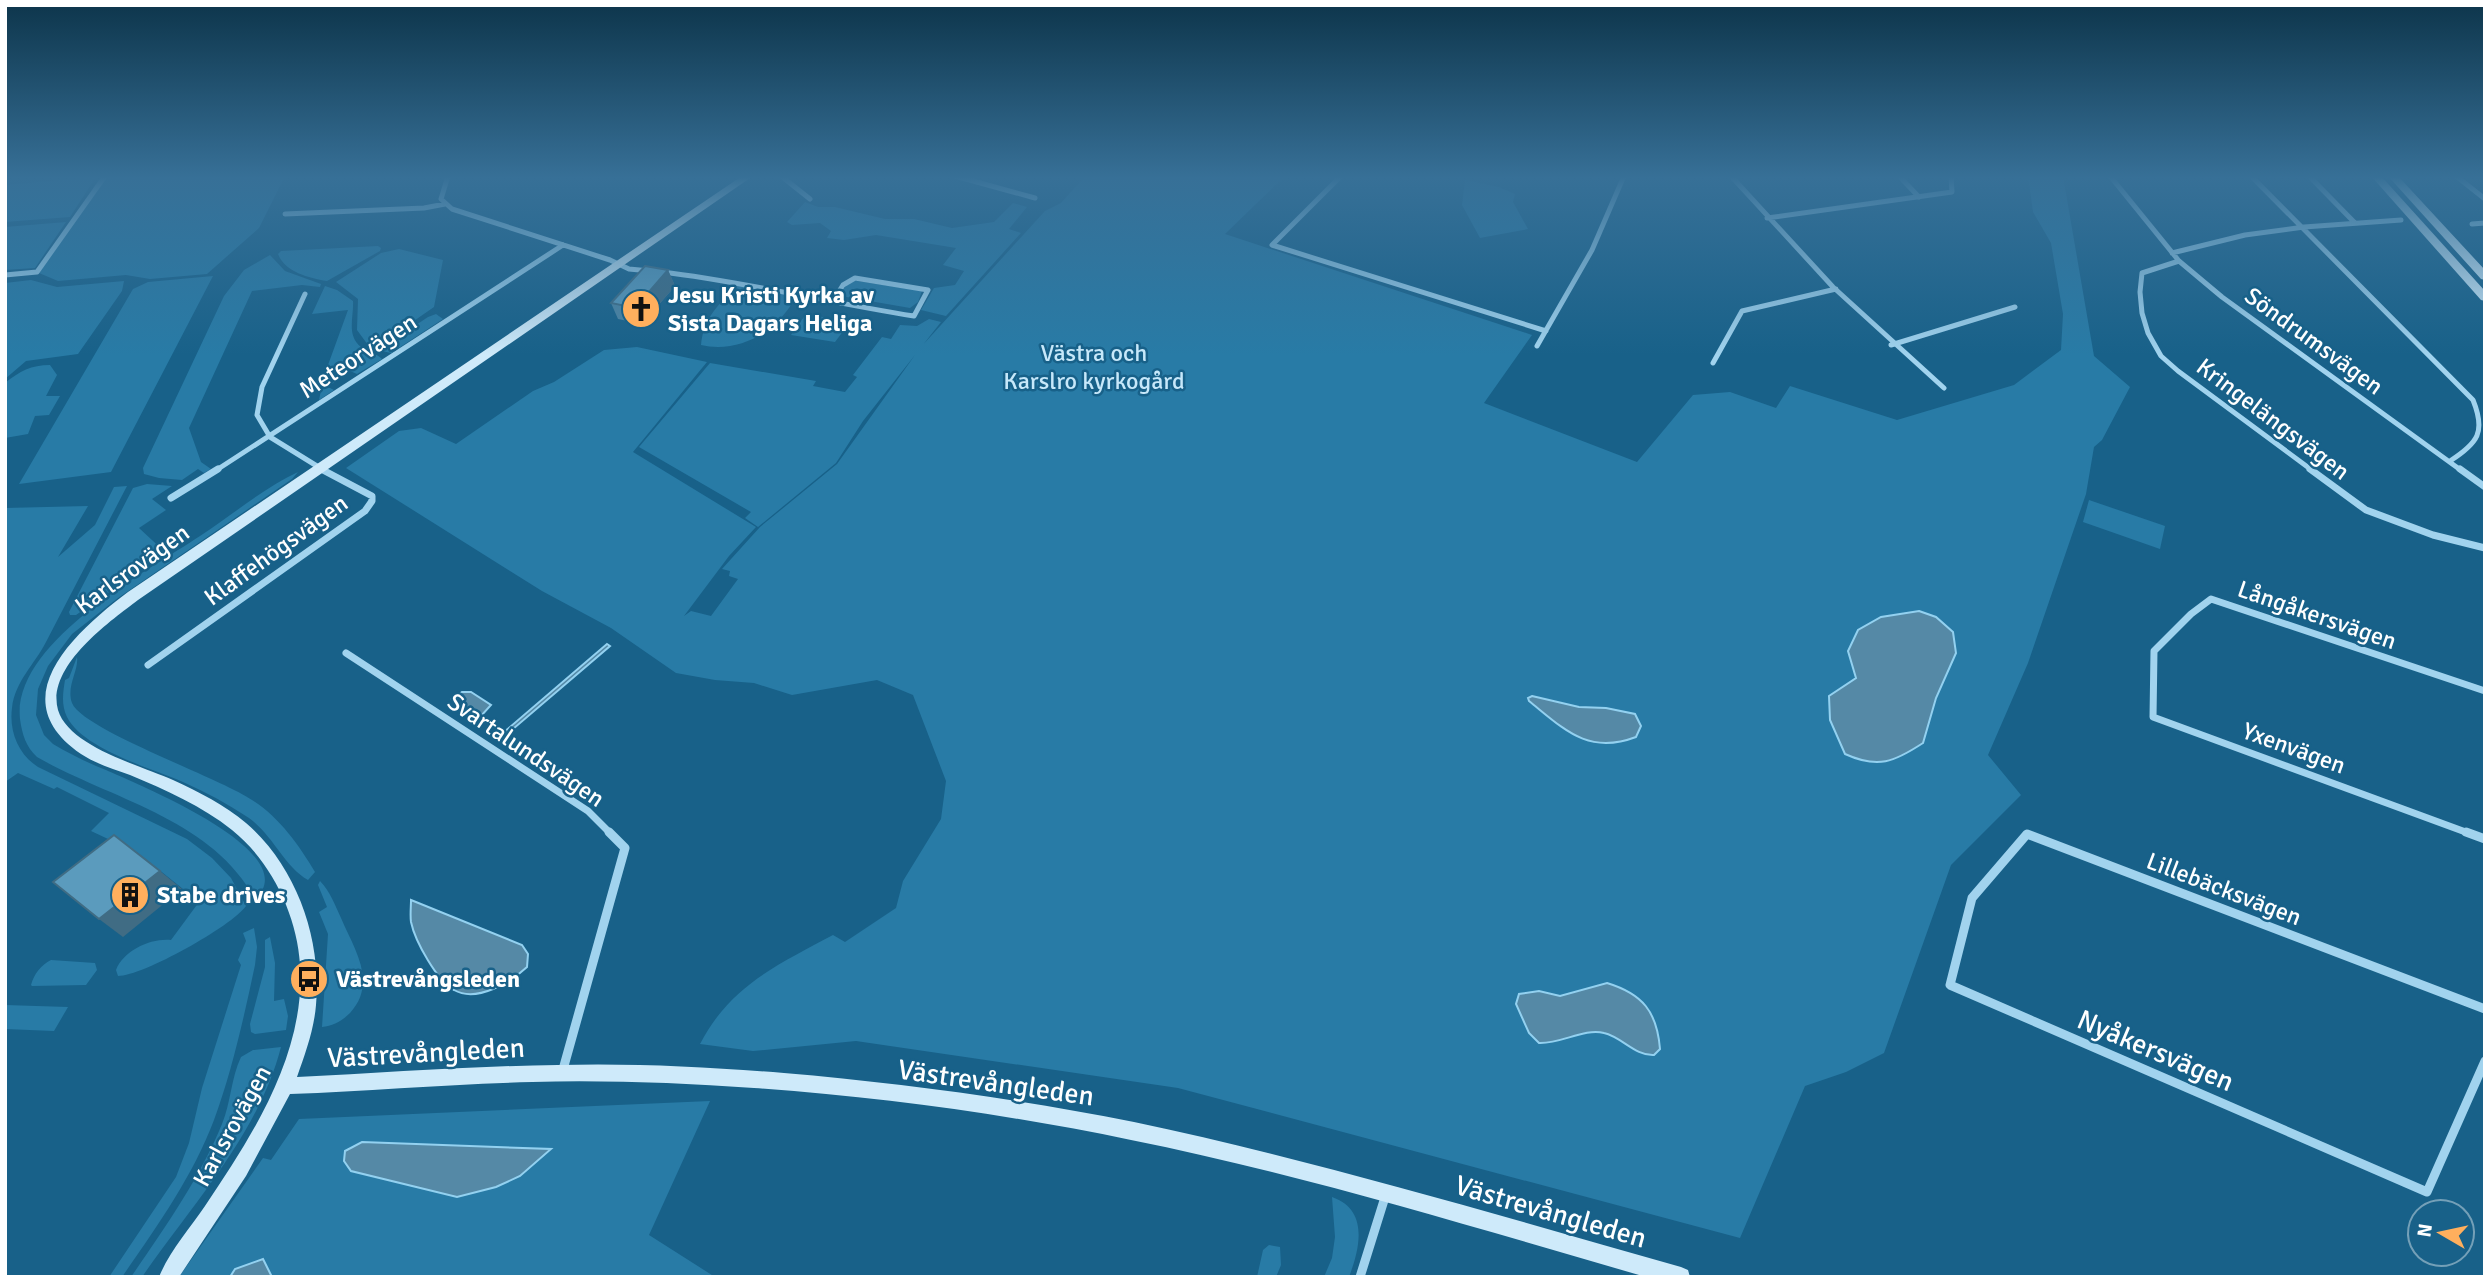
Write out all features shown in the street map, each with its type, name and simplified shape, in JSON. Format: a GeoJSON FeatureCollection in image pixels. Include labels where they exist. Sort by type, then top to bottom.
{"type":"FeatureCollection","features":[{"type":"Feature","properties":{"kind":"street"},"geometry":{"type":"LineString","coordinates":[[5,275],[37,272],[62,236]]}},
{"type":"Feature","properties":{"kind":"street"},"geometry":{"type":"LineString","coordinates":[[534,236],[629,269],[717,278],[832,301],[914,316],[928,290],[855,278],[843,285],[832,301]]}},
{"type":"Feature","properties":{"kind":"street","name":"Karlsrovägen"},"geometry":{"type":"LineString","coordinates":[[168,1277],[260,1135],[285,1086],[302,1032],[309,989],[309,966],[304,938],[290,894],[268,856],[241,828],[219,812],[74,743],[57,727],[50,715],[49,704],[58,668],[84,633],[133,596],[662,236]]}},
{"type":"Feature","properties":{"kind":"street"},"geometry":{"type":"LineString","coordinates":[[1281,236],[1272,245],[1546,331]]}},
{"type":"Feature","properties":{"kind":"street"},"geometry":{"type":"LineString","coordinates":[[1537,346],[1598,236]]}},
{"type":"Feature","properties":{"kind":"street"},"geometry":{"type":"LineString","coordinates":[[1784,236],[1891,345],[1944,388]]}},
{"type":"Feature","properties":{"kind":"street","name":"Söndrumsvägen"},"geometry":{"type":"LineString","coordinates":[[2158,236],[2179,261],[2284,344],[2485,487]]}},
{"type":"Feature","properties":{"kind":"street"},"geometry":{"type":"LineString","coordinates":[[2172,253],[2242,236]]}},
{"type":"Feature","properties":{"kind":"street"},"geometry":{"type":"LineString","coordinates":[[2313,236],[2473,400],[2481,417],[2480,432],[2466,452],[2450,461]]}},
{"type":"Feature","properties":{"kind":"street"},"geometry":{"type":"LineString","coordinates":[[2429,236],[2485,298]]}},
{"type":"Feature","properties":{"kind":"street"},"geometry":{"type":"LineString","coordinates":[[2447,236],[2485,277]]}},
{"type":"Feature","properties":{"kind":"street","name":"Meteorvägen"},"geometry":{"type":"LineString","coordinates":[[172,498],[563,245]]}},
{"type":"Feature","properties":{"kind":"street","name":"Kringelängsvägen"},"geometry":{"type":"LineString","coordinates":[[2179,261],[2142,273],[2138,287],[2148,333],[2158,353],[2350,501],[2387,519],[2485,548]]}},
{"type":"Feature","properties":{"kind":"street"},"geometry":{"type":"LineString","coordinates":[[1713,363],[1742,311],[1836,289]]}},
{"type":"Feature","properties":{"kind":"street"},"geometry":{"type":"LineString","coordinates":[[304,294],[262,387],[257,415],[270,437],[320,467]]}},
{"type":"Feature","properties":{"kind":"street"},"geometry":{"type":"LineString","coordinates":[[1891,345],[2015,307]]}},
{"type":"Feature","properties":{"kind":"street","name":"Klaffehögsvägen"},"geometry":{"type":"LineString","coordinates":[[148,665],[365,511],[372,501],[372,496],[320,467]]}},
{"type":"Feature","properties":{"kind":"street","name":"Långåkersvägen"},"geometry":{"type":"LineString","coordinates":[[2154,651],[2191,614],[2211,599],[2485,691]]}},
{"type":"Feature","properties":{"kind":"street","name":"Yxenvägen"},"geometry":{"type":"LineString","coordinates":[[2154,651],[2153,717],[2485,839]]}},
{"type":"Feature","properties":{"kind":"street","name":"Svartalundsvägen"},"geometry":{"type":"LineString","coordinates":[[346,653],[588,811],[625,848],[562,1073]]}},
{"type":"Feature","properties":{"kind":"street","name":"Lillebäcksvägen"},"geometry":{"type":"LineString","coordinates":[[1972,898],[2028,834],[2485,1009]]}},
{"type":"Feature","properties":{"kind":"street","name":"Nyåkersvägen"},"geometry":{"type":"LineString","coordinates":[[1972,898],[1950,985],[2427,1192],[2485,1061]]}},
{"type":"Feature","properties":{"kind":"street","name":"Västrevångleden"},"geometry":{"type":"LineString","coordinates":[[285,1086],[562,1073],[697,1077],[805,1084],[970,1103],[1178,1141],[1386,1194],[1681,1277]]}},
{"type":"Feature","properties":{"kind":"street"},"geometry":{"type":"LineString","coordinates":[[1360,1277],[1386,1194]]}},
{"type":"Feature","properties":{"kind":"green space"},"geometry":{"type":"Polygon","coordinates":[[[5,236],[57,236],[35,268],[5,270],[5,236]]]}},
{"type":"Feature","properties":{"kind":"green space"},"geometry":{"type":"Polygon","coordinates":[[[65,236],[250,236],[207,274],[150,279],[126,275],[58,281],[39,273],[65,236]]]}},
{"type":"Feature","properties":{"kind":"green space"},"geometry":{"type":"Polygon","coordinates":[[[828,236],[871,236],[844,240],[827,238],[828,236]]]}},
{"type":"Feature","properties":{"kind":"green space"},"geometry":{"type":"Polygon","coordinates":[[[881,236],[1018,236],[946,316],[921,310],[934,288],[955,285],[964,271],[943,265],[956,248],[881,236]]]}},
{"type":"Feature","properties":{"kind":"green space","name":"Västra och Karslro kyrkogård"},"geometry":{"type":"Polygon","coordinates":[[[1022,236],[1231,236],[1532,335],[1484,403],[1637,462],[1693,395],[1730,392],[1776,408],[1790,386],[1897,420],[2014,385],[2061,350],[2063,314],[2051,243],[2047,236],[2073,236],[2094,356],[2130,387],[2102,440],[2094,447],[2086,494],[2028,663],[1988,755],[2021,795],[1951,865],[1884,1053],[1846,1072],[1805,1086],[1740,1238],[1178,1088],[856,1041],[753,1051],[700,1044],[712,1024],[740,992],[774,967],[833,935],[845,942],[896,908],[903,881],[941,819],[946,781],[913,695],[877,680],[792,695],[754,683],[676,673],[611,628],[542,591],[346,468],[399,431],[421,428],[456,444],[533,391],[554,382],[604,350],[637,347],[707,362],[633,452],[756,527],[729,556],[684,616],[691,611],[711,616],[738,579],[729,576],[730,571],[722,569],[760,527],[837,464],[920,348],[1022,236]]]}},
{"type":"Feature","properties":{"kind":"green space"},"geometry":{"type":"Polygon","coordinates":[[[378,246],[380,251],[327,281],[292,270],[278,254],[281,251],[378,246]]]}},
{"type":"Feature","properties":{"kind":"green space"},"geometry":{"type":"Polygon","coordinates":[[[399,249],[443,260],[434,307],[382,343],[368,345],[357,330],[358,299],[336,282],[381,253],[399,249]]]}},
{"type":"Feature","properties":{"kind":"green space"},"geometry":{"type":"Polygon","coordinates":[[[270,255],[285,271],[321,284],[320,287],[302,285],[252,291],[189,428],[201,462],[211,469],[204,473],[198,469],[182,480],[144,474],[143,468],[224,296],[244,270],[270,255]]]}},
{"type":"Feature","properties":{"kind":"green space"},"geometry":{"type":"Polygon","coordinates":[[[213,276],[111,472],[19,484],[133,289],[148,282],[213,276]]]}},
{"type":"Feature","properties":{"kind":"green space"},"geometry":{"type":"Polygon","coordinates":[[[31,280],[57,287],[124,281],[122,291],[78,354],[26,361],[5,379],[5,283],[31,280]]]}},
{"type":"Feature","properties":{"kind":"green space"},"geometry":{"type":"Polygon","coordinates":[[[851,280],[922,291],[918,302],[910,308],[841,296],[839,294],[851,280]]]}},
{"type":"Feature","properties":{"kind":"green space"},"geometry":{"type":"Polygon","coordinates":[[[736,285],[796,296],[779,320],[756,337],[729,346],[701,345],[709,319],[736,285]]]}},
{"type":"Feature","properties":{"kind":"green space"},"geometry":{"type":"Polygon","coordinates":[[[325,286],[337,290],[353,301],[352,331],[356,342],[382,359],[357,374],[350,371],[328,387],[334,390],[319,400],[324,376],[348,310],[312,314],[325,286]]]}},
{"type":"Feature","properties":{"kind":"green space"},"geometry":{"type":"Polygon","coordinates":[[[436,314],[443,319],[391,353],[382,351],[383,347],[436,314]]]}},
{"type":"Feature","properties":{"kind":"green space"},"geometry":{"type":"Polygon","coordinates":[[[806,314],[850,322],[835,342],[791,335],[806,314]]]}},
{"type":"Feature","properties":{"kind":"green space"},"geometry":{"type":"Polygon","coordinates":[[[929,319],[941,322],[863,421],[836,463],[758,527],[745,518],[751,512],[639,447],[710,363],[816,381],[813,386],[845,392],[857,377],[853,375],[882,337],[891,339],[900,325],[917,326],[929,319]]]}},
{"type":"Feature","properties":{"kind":"green space"},"geometry":{"type":"Polygon","coordinates":[[[50,365],[57,375],[46,396],[60,396],[49,415],[35,416],[28,434],[5,438],[5,383],[26,370],[50,365]]]}},
{"type":"Feature","properties":{"kind":"green space"},"geometry":{"type":"Polygon","coordinates":[[[298,472],[292,479],[118,598],[72,634],[48,666],[38,689],[36,715],[44,735],[53,744],[179,804],[238,841],[258,861],[265,880],[255,899],[236,871],[213,849],[186,830],[37,757],[25,740],[20,719],[23,691],[37,663],[59,637],[87,612],[261,494],[298,472]]]}},
{"type":"Feature","properties":{"kind":"green space"},"geometry":{"type":"Polygon","coordinates":[[[147,484],[172,486],[152,499],[166,510],[139,528],[166,553],[76,615],[70,615],[69,612],[133,488],[147,484]]]}},
{"type":"Feature","properties":{"kind":"green space"},"geometry":{"type":"Polygon","coordinates":[[[127,486],[42,650],[17,689],[11,717],[16,741],[25,756],[38,767],[187,839],[212,858],[231,878],[246,906],[238,915],[206,937],[166,959],[147,968],[118,976],[116,970],[125,957],[147,943],[171,940],[199,902],[173,904],[180,898],[176,895],[183,889],[138,853],[91,831],[109,813],[57,787],[54,789],[18,773],[5,782],[5,508],[88,506],[58,557],[95,525],[114,487],[127,486]]]}},
{"type":"Feature","properties":{"kind":"green space"},"geometry":{"type":"Polygon","coordinates":[[[2089,500],[2165,526],[2160,549],[2083,522],[2089,500]]]}},
{"type":"Feature","properties":{"kind":"green space"},"geometry":{"type":"Polygon","coordinates":[[[77,657],[71,697],[72,703],[81,714],[125,739],[235,790],[262,807],[288,832],[309,862],[315,872],[308,880],[292,867],[265,833],[249,818],[200,790],[102,748],[75,728],[65,712],[63,698],[65,680],[69,678],[77,657]]]}},
{"type":"Feature","properties":{"kind":"green space"},"geometry":{"type":"Polygon","coordinates":[[[320,881],[332,898],[352,942],[363,977],[358,1001],[350,1013],[337,1023],[322,1027],[328,934],[319,912],[327,907],[318,885],[320,881]]]}},
{"type":"Feature","properties":{"kind":"green space"},"geometry":{"type":"Polygon","coordinates":[[[254,928],[257,947],[255,965],[237,1044],[214,1120],[196,1161],[148,1240],[122,1277],[109,1277],[176,1177],[189,1143],[202,1088],[241,965],[238,960],[246,941],[243,933],[254,928]]]}},
{"type":"Feature","properties":{"kind":"green space"},"geometry":{"type":"Polygon","coordinates":[[[270,937],[275,963],[274,1001],[284,999],[288,1016],[286,1030],[255,1034],[251,1032],[250,1024],[265,967],[265,940],[270,937]]]}},
{"type":"Feature","properties":{"kind":"green space"},"geometry":{"type":"Polygon","coordinates":[[[51,960],[95,963],[97,970],[86,985],[32,986],[38,970],[51,960]]]}},
{"type":"Feature","properties":{"kind":"green space"},"geometry":{"type":"Polygon","coordinates":[[[5,1005],[68,1007],[54,1031],[5,1029],[5,1005]]]}},
{"type":"Feature","properties":{"kind":"green space"},"geometry":{"type":"Polygon","coordinates":[[[281,1047],[271,1079],[241,1139],[142,1277],[131,1277],[181,1203],[213,1144],[225,1116],[241,1057],[253,1050],[281,1047]]]}},
{"type":"Feature","properties":{"kind":"green space"},"geometry":{"type":"Polygon","coordinates":[[[710,1101],[649,1235],[715,1277],[179,1277],[263,1158],[271,1160],[299,1119],[710,1101]]]}},
{"type":"Feature","properties":{"kind":"green space"},"geometry":{"type":"Polygon","coordinates":[[[1332,1197],[1344,1203],[1357,1220],[1358,1242],[1349,1277],[1324,1277],[1332,1258],[1335,1237],[1332,1197]]]}},
{"type":"Feature","properties":{"kind":"green space"},"geometry":{"type":"Polygon","coordinates":[[[1269,1245],[1280,1247],[1281,1265],[1276,1277],[1257,1277],[1263,1250],[1269,1245]]]}},
{"type":"Feature","properties":{"kind":"shaded area"},"geometry":{"type":"Polygon","coordinates":[[[1919,611],[1936,617],[1953,632],[1956,653],[1936,698],[1923,743],[1903,755],[1885,761],[1867,761],[1845,754],[1830,720],[1829,696],[1856,678],[1848,651],[1858,630],[1881,617],[1919,611]]]}},
{"type":"Feature","properties":{"kind":"shaded area"},"geometry":{"type":"Polygon","coordinates":[[[607,644],[610,646],[506,735],[503,733],[607,644]]]}},
{"type":"Feature","properties":{"kind":"shaded area"},"geometry":{"type":"Polygon","coordinates":[[[462,692],[471,692],[491,705],[481,716],[477,716],[452,699],[462,692]]]}},
{"type":"Feature","properties":{"kind":"shaded area"},"geometry":{"type":"Polygon","coordinates":[[[1532,696],[1579,707],[1606,708],[1635,714],[1641,726],[1636,737],[1619,742],[1591,741],[1578,737],[1554,721],[1529,701],[1528,698],[1532,696]]]}},
{"type":"Feature","properties":{"kind":"shaded area"},"geometry":{"type":"Polygon","coordinates":[[[411,900],[522,945],[528,954],[527,967],[493,989],[473,994],[454,990],[434,970],[417,939],[411,922],[411,900]]]}},
{"type":"Feature","properties":{"kind":"shaded area"},"geometry":{"type":"Polygon","coordinates":[[[1607,983],[1630,993],[1646,1006],[1656,1025],[1658,1036],[1660,1049],[1654,1055],[1641,1053],[1611,1035],[1596,1032],[1539,1043],[1529,1033],[1516,1004],[1519,994],[1539,991],[1560,996],[1607,983]]]}},
{"type":"Feature","properties":{"kind":"shaded area"},"geometry":{"type":"Polygon","coordinates":[[[362,1142],[551,1149],[520,1176],[496,1187],[457,1197],[351,1171],[344,1161],[345,1151],[362,1142]]]}},
{"type":"Feature","properties":{"kind":"shaded area"},"geometry":{"type":"Polygon","coordinates":[[[263,1259],[272,1277],[230,1277],[235,1269],[263,1259]]]}},
{"type":"Feature","properties":{"kind":"building"},"geometry":{"type":"Polygon","coordinates":[[[645,266],[668,270],[635,308],[611,303],[645,266]]]}},
{"type":"Feature","properties":{"kind":"building"},"geometry":{"type":"Polygon","coordinates":[[[114,835],[160,871],[99,919],[53,882],[114,835]]]}},
{"type":"Feature","properties":{"kind":"place","name":"Jesu Kristi Kyrka av Sista Dagars Heliga"},"geometry":{"type":"Point","coordinates":[641,309]}},
{"type":"Feature","properties":{"kind":"place","name":"Stabe drives"},"geometry":{"type":"Point","coordinates":[130,895]}},
{"type":"Feature","properties":{"kind":"place","name":"Västrevångsleden"},"geometry":{"type":"Point","coordinates":[309,979]}}]}
